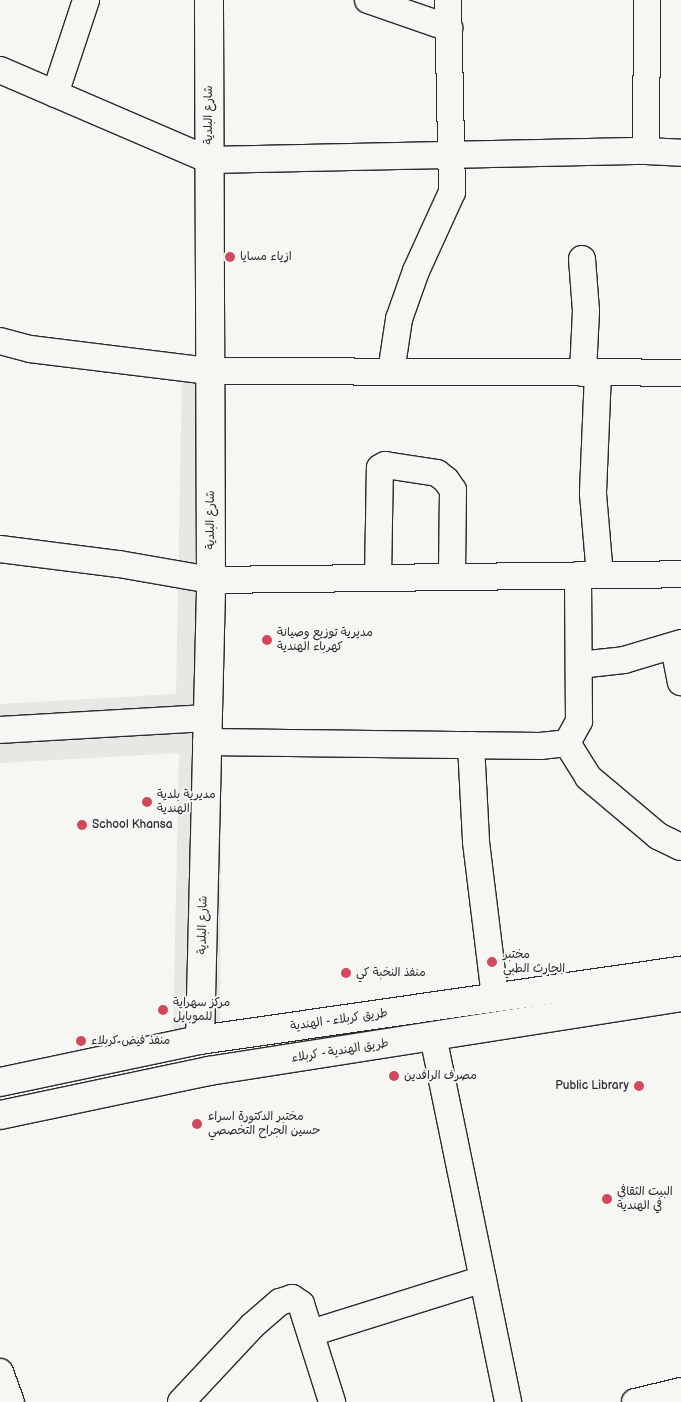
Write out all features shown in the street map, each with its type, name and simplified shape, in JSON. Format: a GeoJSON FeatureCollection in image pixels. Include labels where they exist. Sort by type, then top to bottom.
{"type":"FeatureCollection","features":[{"type":"Feature","properties":{"kind":"main road","name":"شارع البلدية"},"geometry":{"type":"LineString","coordinates":[[200,1040],[211,580],[209,0]]}},
{"type":"Feature","properties":{"kind":"main road","name":"طريق كربلاء - الهندية"},"geometry":{"type":"LineString","coordinates":[[0,1082],[200,1040],[681,972]]}},
{"type":"Feature","properties":{"kind":"main road","name":"طريق الهندية - كربلاء"},"geometry":{"type":"LineString","coordinates":[[0,1114],[209,1071],[681,997]]}},
{"type":"Feature","properties":{"kind":"street"},"geometry":{"type":"LineString","coordinates":[[56,94],[86,0]]}},
{"type":"Feature","properties":{"kind":"street"},"geometry":{"type":"LineString","coordinates":[[368,0],[448,28]]}},
{"type":"Feature","properties":{"kind":"street"},"geometry":{"type":"LineString","coordinates":[[391,372],[399,320],[416,271],[452,192],[448,0]]}},
{"type":"Feature","properties":{"kind":"street"},"geometry":{"type":"LineString","coordinates":[[646,0],[646,152]]}},
{"type":"Feature","properties":{"kind":"street"},"geometry":{"type":"LineString","coordinates":[[0,70],[209,160],[646,152],[681,153]]}},
{"type":"Feature","properties":{"kind":"street"},"geometry":{"type":"LineString","coordinates":[[567,743],[579,721],[579,665],[589,575],[593,494],[591,373],[582,259]]}},
{"type":"Feature","properties":{"kind":"street"},"geometry":{"type":"LineString","coordinates":[[0,342],[30,349],[210,371],[681,373]]}},
{"type":"Feature","properties":{"kind":"street"},"geometry":{"type":"LineString","coordinates":[[378,578],[380,468],[385,465],[437,473],[446,480],[453,490],[452,577]]}},
{"type":"Feature","properties":{"kind":"street"},"geometry":{"type":"LineString","coordinates":[[0,549],[119,564],[211,580],[681,574]]}},
{"type":"Feature","properties":{"kind":"street"},"geometry":{"type":"LineString","coordinates":[[579,665],[624,660],[677,645],[681,682]]}},
{"type":"Feature","properties":{"kind":"street"},"geometry":{"type":"LineString","coordinates":[[0,730],[207,730],[472,745],[540,746],[567,743]]}},
{"type":"Feature","properties":{"kind":"street"},"geometry":{"type":"LineString","coordinates":[[567,743],[588,777],[658,836],[681,847]]}},
{"type":"Feature","properties":{"kind":"street"},"geometry":{"type":"LineString","coordinates":[[472,745],[476,842],[495,997]]}},
{"type":"Feature","properties":{"kind":"street"},"geometry":{"type":"LineString","coordinates":[[433,1036],[508,1402]]}},
{"type":"Feature","properties":{"kind":"street"},"geometry":{"type":"LineString","coordinates":[[311,1333],[483,1279]]}},
{"type":"Feature","properties":{"kind":"street"},"geometry":{"type":"LineString","coordinates":[[181,1402],[252,1326],[280,1302],[292,1298],[301,1304],[332,1402]]}},
{"type":"Feature","properties":{"kind":"street"},"geometry":{"type":"LineString","coordinates":[[0,1372],[11,1402]]}},
{"type":"Feature","properties":{"kind":"street"},"geometry":{"type":"LineString","coordinates":[[635,1402],[681,1391]]}},
{"type":"Feature","properties":{"kind":"shaded area"},"geometry":{"type":"Polygon","coordinates":[[[182,374],[224,381],[220,1029],[173,1032],[179,753],[0,763],[0,704],[176,694],[182,374]]]}},
{"type":"Feature","properties":{"kind":"place","name":"ازياء مسايا"},"geometry":{"type":"Point","coordinates":[230,257]}},
{"type":"Feature","properties":{"kind":"place","name":"مديرية توزيع وصيانة كهرباء الهندية"},"geometry":{"type":"Point","coordinates":[267,640]}},
{"type":"Feature","properties":{"kind":"place","name":"مديرية بلدية الهندية"},"geometry":{"type":"Point","coordinates":[147,802]}},
{"type":"Feature","properties":{"kind":"place","name":"School Khansa"},"geometry":{"type":"Point","coordinates":[82,825]}},
{"type":"Feature","properties":{"kind":"place","name":"مختبر الحارث الطبي"},"geometry":{"type":"Point","coordinates":[492,962]}},
{"type":"Feature","properties":{"kind":"place","name":"منفذ النخبة كي"},"geometry":{"type":"Point","coordinates":[346,973]}},
{"type":"Feature","properties":{"kind":"place","name":"مركز سهراية للموبايل"},"geometry":{"type":"Point","coordinates":[163,1010]}},
{"type":"Feature","properties":{"kind":"place","name":"منفذ فيض كربلاء"},"geometry":{"type":"Point","coordinates":[81,1041]}},
{"type":"Feature","properties":{"kind":"place","name":"مصرف الرافدين"},"geometry":{"type":"Point","coordinates":[394,1076]}},
{"type":"Feature","properties":{"kind":"place","name":"Public Library"},"geometry":{"type":"Point","coordinates":[639,1086]}},
{"type":"Feature","properties":{"kind":"place","name":"مختبر الدكتورة اسراء حسين الجراح التخصصي"},"geometry":{"type":"Point","coordinates":[197,1124]}},
{"type":"Feature","properties":{"kind":"place","name":"البيت الثقافي في الهندية"},"geometry":{"type":"Point","coordinates":[607,1199]}}]}
